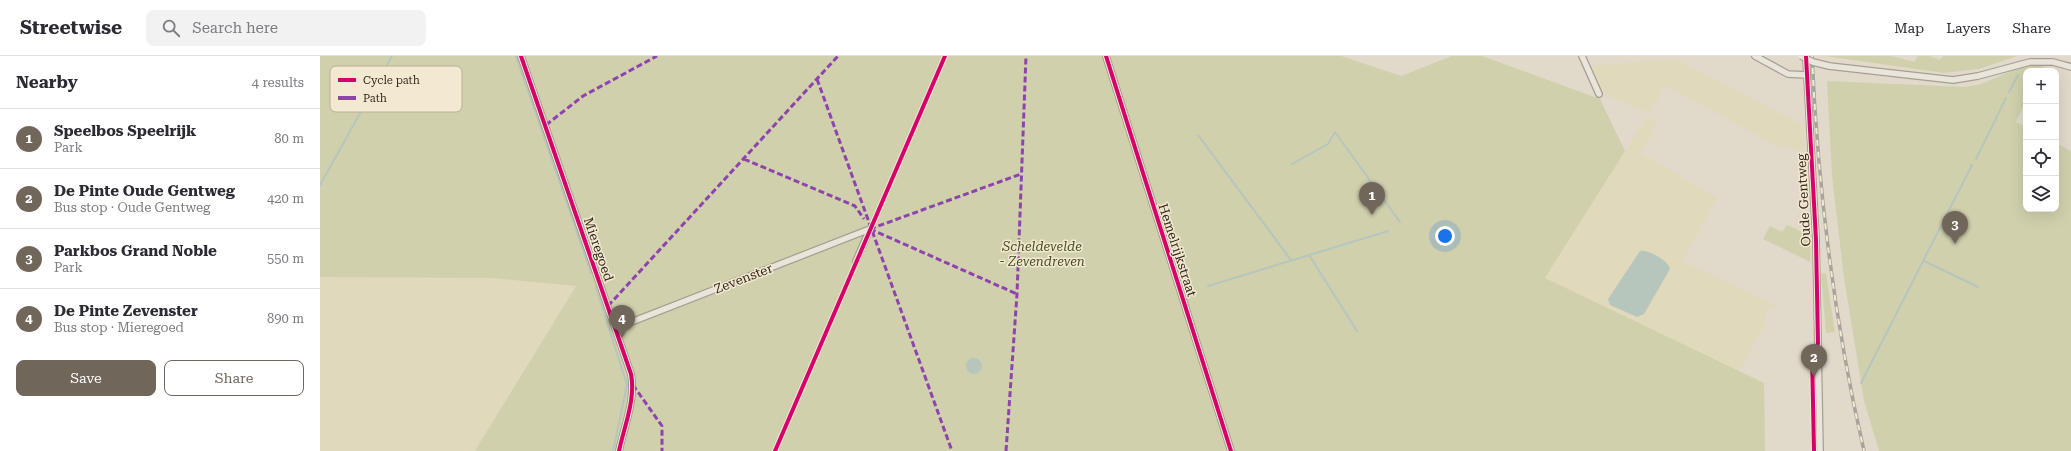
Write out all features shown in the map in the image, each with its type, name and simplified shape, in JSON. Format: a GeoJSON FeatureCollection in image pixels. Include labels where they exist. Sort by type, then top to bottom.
{"type":"FeatureCollection","features":[{"type":"Feature","properties":{"kind":"street","name":"Mieregoed"},"geometry":{"type":"LineString","coordinates":[[521,56],[616,328],[633,385],[619,451]]}},
{"type":"Feature","properties":{"kind":"street","name":"Hemelrijkstraat"},"geometry":{"type":"LineString","coordinates":[[1106,56],[1231,451]]}},
{"type":"Feature","properties":{"kind":"street"},"geometry":{"type":"LineString","coordinates":[[1582,56],[1599,94]]}},
{"type":"Feature","properties":{"kind":"street"},"geometry":{"type":"LineString","coordinates":[[1755,56],[1788,74],[1806,75]]}},
{"type":"Feature","properties":{"kind":"street"},"geometry":{"type":"LineString","coordinates":[[1801,56],[1812,62],[1829,66],[1953,80],[1978,76],[2030,59],[2053,62],[2071,67]]}},
{"type":"Feature","properties":{"kind":"street","name":"Oude Gentweg"},"geometry":{"type":"LineString","coordinates":[[1806,56],[1816,240],[1820,451]]}},
{"type":"Feature","properties":{"kind":"street","name":"Zevenster"},"geometry":{"type":"LineString","coordinates":[[616,328],[870,229],[856,261]]}},
{"type":"Feature","properties":{"kind":"shaded area"},"geometry":{"type":"Polygon","coordinates":[[[1675,59],[1804,126],[1805,152],[1777,146],[1665,86],[1650,113],[1596,91],[1585,66],[1675,59]]]}},
{"type":"Feature","properties":{"kind":"shaded area"},"geometry":{"type":"Polygon","coordinates":[[[1647,117],[1658,123],[1641,153],[1717,198],[1683,261],[1780,308],[1765,309],[1765,327],[1763,328],[1739,371],[1545,278],[1647,117]]]}},
{"type":"Feature","properties":{"kind":"shaded area"},"geometry":{"type":"Polygon","coordinates":[[[1640,251],[1658,256],[1669,266],[1670,269],[1644,314],[1637,317],[1610,305],[1608,299],[1640,251]]]}},
{"type":"Feature","properties":{"kind":"shaded area"},"geometry":{"type":"Polygon","coordinates":[[[320,277],[492,278],[570,284],[576,286],[475,451],[320,451],[320,277]]]}},
{"type":"Feature","properties":{"kind":"shaded area"},"geometry":{"type":"Polygon","coordinates":[[[974,358],[980,360],[982,366],[980,372],[974,374],[968,372],[966,366],[968,360],[974,358]]]}},
{"type":"Feature","properties":{"kind":"green space","name":"Scheldevelde - Zevendreven"},"geometry":{"type":"Polygon","coordinates":[[[320,56],[1341,56],[1401,76],[1452,56],[1482,56],[1600,99],[1625,151],[1545,278],[1764,383],[1765,451],[475,451],[576,286],[492,278],[320,277],[320,56]]]}},
{"type":"Feature","properties":{"kind":"green space"},"geometry":{"type":"Polygon","coordinates":[[[1825,56],[1891,56],[1914,62],[1918,56],[1930,56],[1940,60],[1943,56],[2017,56],[1979,69],[1944,73],[1825,56]]]}},
{"type":"Feature","properties":{"kind":"green space"},"geometry":{"type":"Polygon","coordinates":[[[2044,65],[2042,68],[2023,68],[2023,107],[2016,122],[2023,126],[2023,212],[2059,212],[2059,145],[2071,151],[2071,451],[1879,451],[1864,401],[1844,278],[1832,176],[1827,81],[1965,87],[1981,84],[2021,67],[2044,65]]]}},
{"type":"Feature","properties":{"kind":"green space"},"geometry":{"type":"Polygon","coordinates":[[[1787,225],[1800,231],[1808,238],[1810,247],[1810,262],[1763,239],[1770,226],[1782,232],[1787,225]]]}},
{"type":"Feature","properties":{"kind":"green space"},"geometry":{"type":"Polygon","coordinates":[[[1826,273],[1835,332],[1826,333],[1821,274],[1826,273]]]}},
{"type":"Feature","properties":{"kind":"waterway"},"geometry":{"type":"LineString","coordinates":[[386,66],[392,56]]}},
{"type":"Feature","properties":{"kind":"waterway"},"geometry":{"type":"LineString","coordinates":[[516,56],[591,273]]}},
{"type":"Feature","properties":{"kind":"waterway"},"geometry":{"type":"LineString","coordinates":[[2009,92],[2018,75]]}},
{"type":"Feature","properties":{"kind":"waterway"},"geometry":{"type":"LineString","coordinates":[[1976,159],[2006,98]]}},
{"type":"Feature","properties":{"kind":"waterway"},"geometry":{"type":"LineString","coordinates":[[320,185],[361,112]]}},
{"type":"Feature","properties":{"kind":"waterway"},"geometry":{"type":"LineString","coordinates":[[1292,164],[1328,144],[1335,132],[1400,222]]}},
{"type":"Feature","properties":{"kind":"waterway"},"geometry":{"type":"LineString","coordinates":[[1198,135],[1291,260]]}},
{"type":"Feature","properties":{"kind":"waterway"},"geometry":{"type":"LineString","coordinates":[[1861,383],[1972,165]]}},
{"type":"Feature","properties":{"kind":"waterway"},"geometry":{"type":"LineString","coordinates":[[1208,286],[1388,231]]}},
{"type":"Feature","properties":{"kind":"waterway"},"geometry":{"type":"LineString","coordinates":[[1309,255],[1357,331]]}},
{"type":"Feature","properties":{"kind":"waterway"},"geometry":{"type":"LineString","coordinates":[[1924,261],[1978,287]]}},
{"type":"Feature","properties":{"kind":"waterway"},"geometry":{"type":"LineString","coordinates":[[596,287],[627,385],[613,451]]}},
{"type":"Feature","properties":{"kind":"railway"},"geometry":{"type":"LineString","coordinates":[[1812,56],[1818,156],[1829,255],[1844,353],[1864,451]]}},
{"type":"Feature","properties":{"kind":"marked path"},"geometry":{"type":"LineString","coordinates":[[546,125],[583,96],[657,56]]}},
{"type":"Feature","properties":{"kind":"marked path"},"geometry":{"type":"LineString","coordinates":[[608,306],[838,56]]}},
{"type":"Feature","properties":{"kind":"marked path"},"geometry":{"type":"LineString","coordinates":[[1006,451],[1017,294],[1026,56]]}},
{"type":"Feature","properties":{"kind":"marked path"},"geometry":{"type":"LineString","coordinates":[[817,79],[952,451]]}},
{"type":"Feature","properties":{"kind":"marked path"},"geometry":{"type":"LineString","coordinates":[[744,159],[855,206],[864,219]]}},
{"type":"Feature","properties":{"kind":"marked path"},"geometry":{"type":"LineString","coordinates":[[870,229],[1021,174]]}},
{"type":"Feature","properties":{"kind":"marked path"},"geometry":{"type":"LineString","coordinates":[[870,229],[1017,294]]}},
{"type":"Feature","properties":{"kind":"marked path"},"geometry":{"type":"LineString","coordinates":[[633,385],[662,426],[662,451]]}},
{"type":"Feature","properties":{"kind":"cycle path"},"geometry":{"type":"LineString","coordinates":[[521,56],[631,374],[631,403],[619,451]]}},
{"type":"Feature","properties":{"kind":"cycle path"},"geometry":{"type":"LineString","coordinates":[[775,451],[945,56]]}},
{"type":"Feature","properties":{"kind":"cycle path"},"geometry":{"type":"LineString","coordinates":[[1106,56],[1231,451]]}},
{"type":"Feature","properties":{"kind":"cycle path"},"geometry":{"type":"LineString","coordinates":[[1806,56],[1816,240],[1818,343],[1813,361]]}},
{"type":"Feature","properties":{"kind":"cycle path"},"geometry":{"type":"LineString","coordinates":[[1812,354],[1814,451]]}},
{"type":"Feature","properties":{"kind":"place","name":"Speelbos Speelrijk"},"geometry":{"type":"Point","coordinates":[1372,215]}},
{"type":"Feature","properties":{"kind":"place","name":"Parkbos Grand Noble"},"geometry":{"type":"Point","coordinates":[1955,244]}},
{"type":"Feature","properties":{"kind":"place","name":"De Pinte Zevenster"},"geometry":{"type":"Point","coordinates":[622,338]}},
{"type":"Feature","properties":{"kind":"place","name":"De Pinte Oude Gentweg"},"geometry":{"type":"Point","coordinates":[1814,377]}}]}
